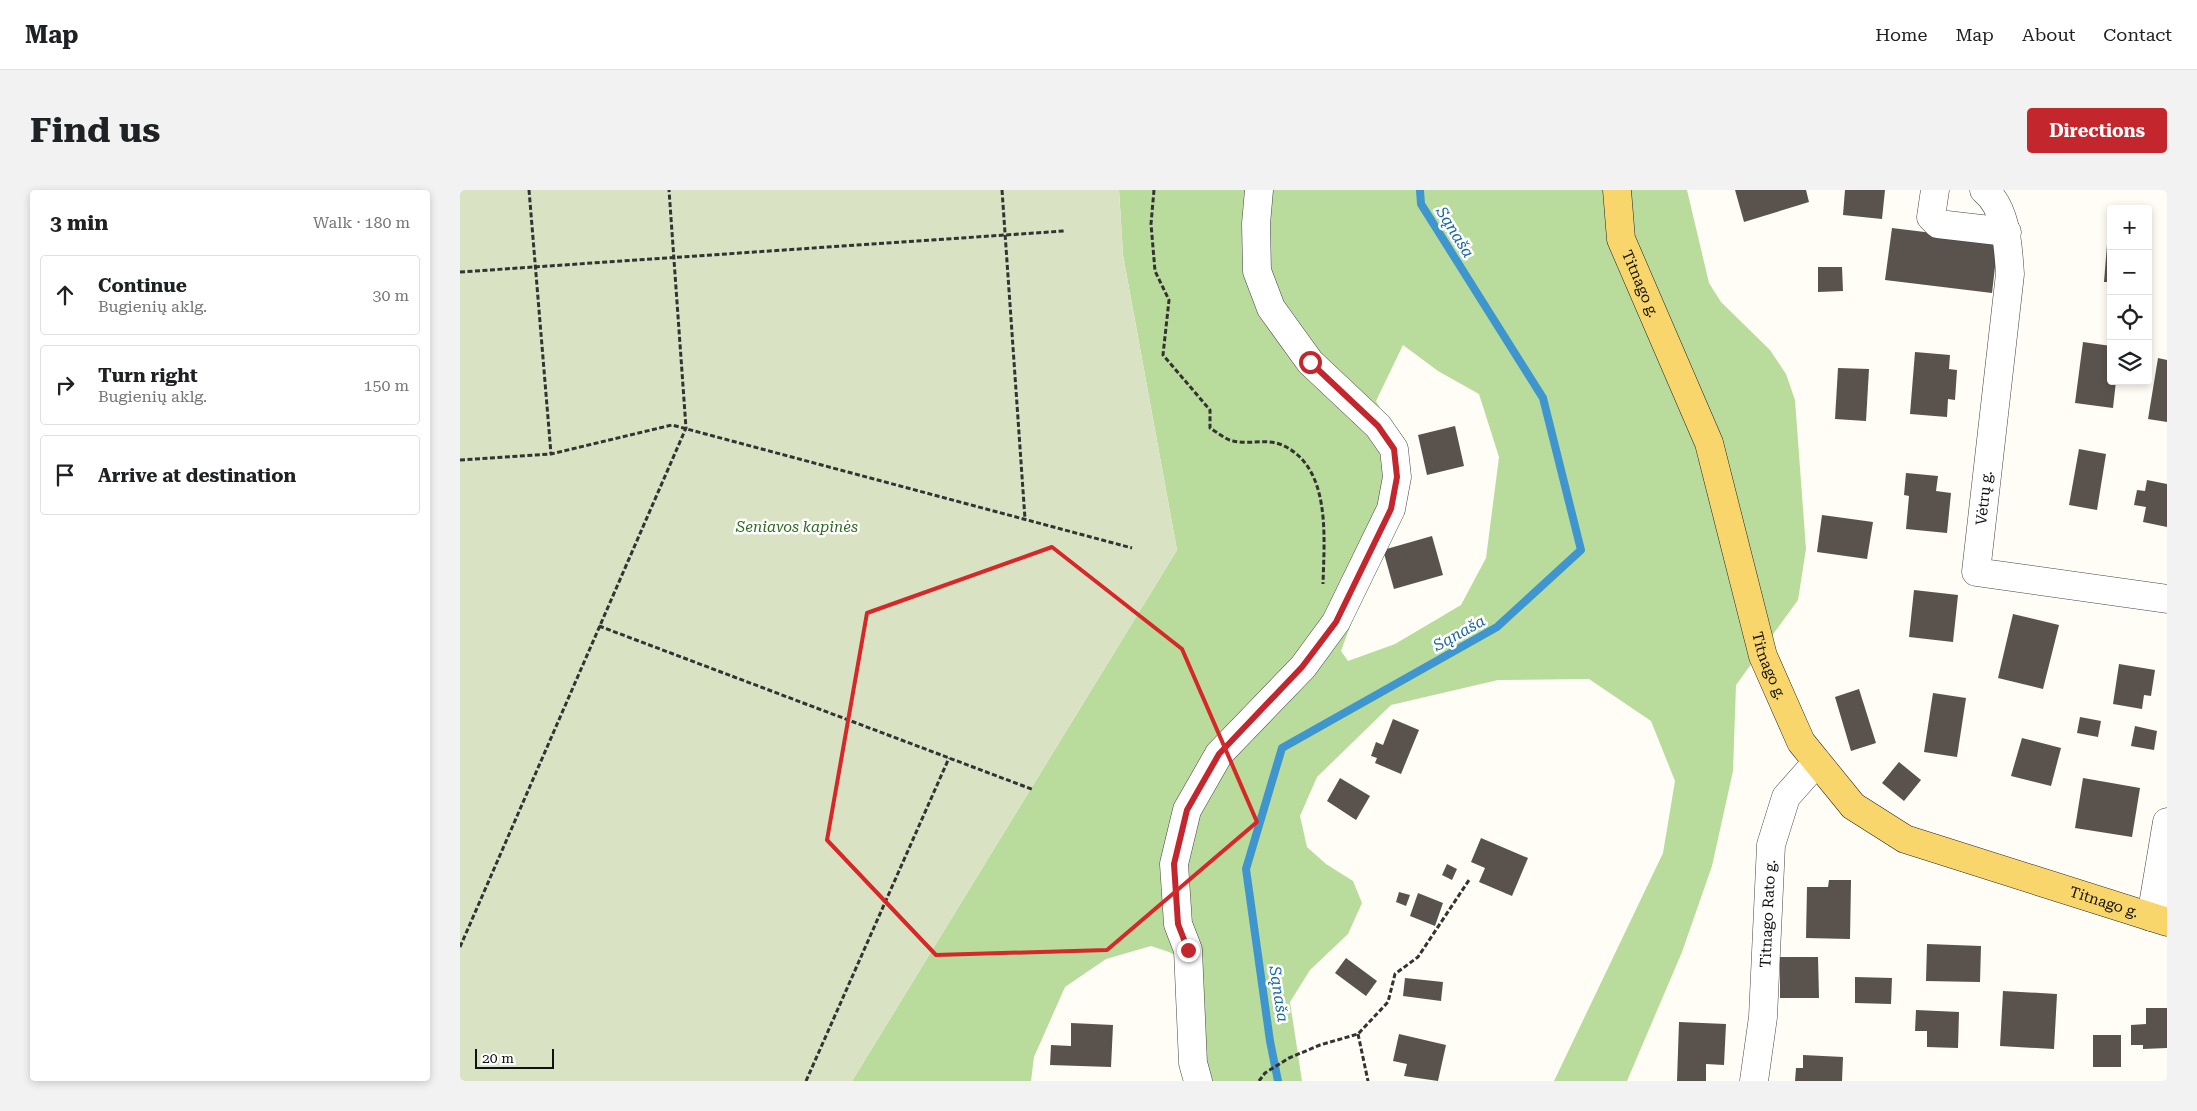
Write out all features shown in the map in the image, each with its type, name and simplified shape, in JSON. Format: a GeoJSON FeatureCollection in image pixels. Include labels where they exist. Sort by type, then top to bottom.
{"type":"FeatureCollection","features":[{"type":"Feature","properties":{"kind":"main road","name":"Titnago g."},"geometry":{"type":"LineString","coordinates":[[1617,190],[1621,239],[1709,443],[1763,656],[1801,742],[1853,806],[1905,839],[2159,919]]}},
{"type":"Feature","properties":{"kind":"street"},"geometry":{"type":"LineString","coordinates":[[1198,1081],[1193,1063],[1188,950],[1178,924],[1174,864],[1187,810],[1219,754],[1302,667],[1336,622],[1391,509],[1397,477],[1394,449],[1378,426],[1310,362],[1271,308],[1257,271],[1256,224],[1259,190]]}},
{"type":"Feature","properties":{"kind":"street"},"geometry":{"type":"LineString","coordinates":[[1935,190],[1931,217],[1938,224],[2007,232]]}},
{"type":"Feature","properties":{"kind":"street","name":"Vėtrų g."},"geometry":{"type":"LineString","coordinates":[[1984,190],[1991,195],[2007,232],[2010,274],[1976,572],[2167,599]]}},
{"type":"Feature","properties":{"kind":"street","name":"Titnago Rato g."},"geometry":{"type":"LineString","coordinates":[[1754,1081],[1763,1017],[1772,845],[1786,797],[1817,762]]}},
{"type":"Feature","properties":{"kind":"street"},"geometry":{"type":"LineString","coordinates":[[2159,919],[2167,822]]}},
{"type":"Feature","properties":{"kind":"path"},"geometry":{"type":"LineString","coordinates":[[529,190],[551,454]]}},
{"type":"Feature","properties":{"kind":"path"},"geometry":{"type":"LineString","coordinates":[[460,947],[686,428],[670,190]]}},
{"type":"Feature","properties":{"kind":"path"},"geometry":{"type":"LineString","coordinates":[[1002,190],[1025,519]]}},
{"type":"Feature","properties":{"kind":"path"},"geometry":{"type":"LineString","coordinates":[[1154,190],[1150,224],[1156,271],[1168,300],[1163,355],[1210,410],[1210,428],[1232,442],[1265,441],[1283,446],[1307,462],[1318,490],[1324,536],[1323,589]]}},
{"type":"Feature","properties":{"kind":"path"},"geometry":{"type":"LineString","coordinates":[[460,272],[1064,231]]}},
{"type":"Feature","properties":{"kind":"path"},"geometry":{"type":"LineString","coordinates":[[460,460],[551,454],[672,425],[1132,548]]}},
{"type":"Feature","properties":{"kind":"path"},"geometry":{"type":"LineString","coordinates":[[599,626],[1034,790]]}},
{"type":"Feature","properties":{"kind":"path"},"geometry":{"type":"LineString","coordinates":[[806,1081],[949,758]]}},
{"type":"Feature","properties":{"kind":"path"},"geometry":{"type":"LineString","coordinates":[[1258,1081],[1265,1073],[1289,1058],[1320,1045],[1358,1034],[1388,1002],[1395,974],[1418,957],[1469,880]]}},
{"type":"Feature","properties":{"kind":"path"},"geometry":{"type":"LineString","coordinates":[[1358,1034],[1368,1081]]}},
{"type":"Feature","properties":{"kind":"highlighted area"},"geometry":{"type":"Polygon","coordinates":[[[1052,547],[1182,649],[1257,822],[1107,950],[936,955],[827,840],[867,613],[1052,547]]]}},
{"type":"Feature","properties":{"kind":"green space","name":"Seniavos kapinės"},"geometry":{"type":"Polygon","coordinates":[[[460,190],[1119,190],[1123,255],[1177,550],[852,1081],[460,1081],[460,190]]]}},
{"type":"Feature","properties":{"kind":"green space"},"geometry":{"type":"Polygon","coordinates":[[[1119,190],[1687,190],[1709,283],[1721,302],[1770,350],[1786,374],[1795,400],[1806,549],[1798,600],[1736,685],[1733,771],[1712,866],[1682,952],[1627,1081],[1554,1081],[1663,853],[1675,781],[1651,721],[1589,679],[1498,680],[1391,705],[1317,777],[1300,816],[1307,847],[1326,864],[1353,881],[1362,903],[1348,934],[1310,970],[1290,1002],[1302,1081],[1212,1081],[1204,1062],[1200,968],[1169,952],[1151,946],[1106,959],[1065,987],[1034,1057],[1031,1081],[852,1081],[1177,550],[1123,255],[1119,190]],[[1403,345],[1376,401],[1400,443],[1362,594],[1341,651],[1348,661],[1395,644],[1461,605],[1486,558],[1499,457],[1479,394],[1438,371],[1403,345]]]}},
{"type":"Feature","properties":{"kind":"building"},"geometry":{"type":"Polygon","coordinates":[[[1735,190],[1806,190],[1809,202],[1744,222],[1735,190]]]}},
{"type":"Feature","properties":{"kind":"building"},"geometry":{"type":"Polygon","coordinates":[[[1845,190],[1885,190],[1882,219],[1843,215],[1845,190]]]}},
{"type":"Feature","properties":{"kind":"building"},"geometry":{"type":"Polygon","coordinates":[[[1892,228],[1998,241],[1992,293],[1885,280],[1892,228]]]}},
{"type":"Feature","properties":{"kind":"building"},"geometry":{"type":"Polygon","coordinates":[[[2107,245],[2107,282],[2104,282],[2107,245]]]}},
{"type":"Feature","properties":{"kind":"building"},"geometry":{"type":"Polygon","coordinates":[[[1818,267],[1842,267],[1843,291],[1818,292],[1818,267]]]}},
{"type":"Feature","properties":{"kind":"building"},"geometry":{"type":"Polygon","coordinates":[[[2083,342],[2107,345],[2107,385],[2116,385],[2113,408],[2075,403],[2083,342]]]}},
{"type":"Feature","properties":{"kind":"building"},"geometry":{"type":"Polygon","coordinates":[[[1915,352],[1950,355],[1949,369],[1957,370],[1955,400],[1948,399],[1947,417],[1910,414],[1915,352]]]}},
{"type":"Feature","properties":{"kind":"building"},"geometry":{"type":"Polygon","coordinates":[[[2158,358],[2167,360],[2167,422],[2148,419],[2158,358]]]}},
{"type":"Feature","properties":{"kind":"building"},"geometry":{"type":"Polygon","coordinates":[[[1838,368],[1869,369],[1866,421],[1835,419],[1838,368]]]}},
{"type":"Feature","properties":{"kind":"building"},"geometry":{"type":"Polygon","coordinates":[[[1455,426],[1464,466],[1427,475],[1418,435],[1455,426]]]}},
{"type":"Feature","properties":{"kind":"building"},"geometry":{"type":"Polygon","coordinates":[[[2079,449],[2106,454],[2097,510],[2069,505],[2079,449]]]}},
{"type":"Feature","properties":{"kind":"building"},"geometry":{"type":"Polygon","coordinates":[[[1906,473],[1938,476],[1936,491],[1951,493],[1947,533],[1906,529],[1909,496],[1904,495],[1906,473]]]}},
{"type":"Feature","properties":{"kind":"building"},"geometry":{"type":"Polygon","coordinates":[[[2147,480],[2167,484],[2167,527],[2143,522],[2146,507],[2134,505],[2137,490],[2145,491],[2147,480]]]}},
{"type":"Feature","properties":{"kind":"building"},"geometry":{"type":"Polygon","coordinates":[[[1822,515],[1873,522],[1867,559],[1817,552],[1822,515]]]}},
{"type":"Feature","properties":{"kind":"building"},"geometry":{"type":"Polygon","coordinates":[[[1432,536],[1443,575],[1394,589],[1383,550],[1432,536]]]}},
{"type":"Feature","properties":{"kind":"building"},"geometry":{"type":"Polygon","coordinates":[[[1914,590],[1958,595],[1953,642],[1909,637],[1914,590]]]}},
{"type":"Feature","properties":{"kind":"building"},"geometry":{"type":"Polygon","coordinates":[[[2013,614],[2059,625],[2043,689],[1998,678],[2013,614]]]}},
{"type":"Feature","properties":{"kind":"building"},"geometry":{"type":"Polygon","coordinates":[[[2119,664],[2155,670],[2151,696],[2144,695],[2142,709],[2113,704],[2119,664]]]}},
{"type":"Feature","properties":{"kind":"building"},"geometry":{"type":"Polygon","coordinates":[[[1859,689],[1876,743],[1851,751],[1835,697],[1859,689]]]}},
{"type":"Feature","properties":{"kind":"building"},"geometry":{"type":"Polygon","coordinates":[[[1933,693],[1966,698],[1957,757],[1924,752],[1933,693]]]}},
{"type":"Feature","properties":{"kind":"building"},"geometry":{"type":"Polygon","coordinates":[[[2080,717],[2101,721],[2098,737],[2077,733],[2080,717]]]}},
{"type":"Feature","properties":{"kind":"building"},"geometry":{"type":"Polygon","coordinates":[[[1393,719],[1419,730],[1401,774],[1375,763],[1377,758],[1371,756],[1376,742],[1383,745],[1393,719]]]}},
{"type":"Feature","properties":{"kind":"building"},"geometry":{"type":"Polygon","coordinates":[[[2135,726],[2157,731],[2154,750],[2131,746],[2135,726]]]}},
{"type":"Feature","properties":{"kind":"building"},"geometry":{"type":"Polygon","coordinates":[[[2022,738],[2061,748],[2051,786],[2011,776],[2022,738]]]}},
{"type":"Feature","properties":{"kind":"building"},"geometry":{"type":"Polygon","coordinates":[[[1899,762],[1921,780],[1904,801],[1882,783],[1899,762]]]}},
{"type":"Feature","properties":{"kind":"building"},"geometry":{"type":"Polygon","coordinates":[[[1340,778],[1370,796],[1356,820],[1327,801],[1340,778]]]}},
{"type":"Feature","properties":{"kind":"building"},"geometry":{"type":"Polygon","coordinates":[[[2083,778],[2140,788],[2132,837],[2075,828],[2083,778]]]}},
{"type":"Feature","properties":{"kind":"building"},"geometry":{"type":"Polygon","coordinates":[[[1481,838],[1528,858],[1512,896],[1479,882],[1485,868],[1471,862],[1481,838]]]}},
{"type":"Feature","properties":{"kind":"building"},"geometry":{"type":"Polygon","coordinates":[[[1447,864],[1457,869],[1452,880],[1442,875],[1447,864]]]}},
{"type":"Feature","properties":{"kind":"building"},"geometry":{"type":"Polygon","coordinates":[[[1829,880],[1851,880],[1850,939],[1806,938],[1807,887],[1828,887],[1829,880]]]}},
{"type":"Feature","properties":{"kind":"building"},"geometry":{"type":"Polygon","coordinates":[[[1399,892],[1410,895],[1406,906],[1396,902],[1399,892]]]}},
{"type":"Feature","properties":{"kind":"building"},"geometry":{"type":"Polygon","coordinates":[[[1418,893],[1443,903],[1435,926],[1410,916],[1418,893]]]}},
{"type":"Feature","properties":{"kind":"building"},"geometry":{"type":"Polygon","coordinates":[[[1927,944],[1981,946],[1980,982],[1926,981],[1927,944]]]}},
{"type":"Feature","properties":{"kind":"building"},"geometry":{"type":"Polygon","coordinates":[[[1780,957],[1818,957],[1819,998],[1780,998],[1780,957]]]}},
{"type":"Feature","properties":{"kind":"building"},"geometry":{"type":"Polygon","coordinates":[[[1346,958],[1377,981],[1366,996],[1335,973],[1346,958]]]}},
{"type":"Feature","properties":{"kind":"building"},"geometry":{"type":"Polygon","coordinates":[[[1855,977],[1892,978],[1891,1004],[1855,1003],[1855,977]]]}},
{"type":"Feature","properties":{"kind":"building"},"geometry":{"type":"Polygon","coordinates":[[[1405,978],[1443,982],[1441,1001],[1403,996],[1405,978]]]}},
{"type":"Feature","properties":{"kind":"building"},"geometry":{"type":"Polygon","coordinates":[[[2003,991],[2057,994],[2054,1049],[2000,1046],[2003,991]]]}},
{"type":"Feature","properties":{"kind":"building"},"geometry":{"type":"Polygon","coordinates":[[[2146,1008],[2167,1008],[2167,1048],[2143,1049],[2143,1045],[2131,1045],[2131,1025],[2146,1024],[2146,1008]]]}},
{"type":"Feature","properties":{"kind":"building"},"geometry":{"type":"Polygon","coordinates":[[[1916,1010],[1959,1012],[1958,1048],[1927,1047],[1927,1031],[1915,1031],[1916,1010]]]}},
{"type":"Feature","properties":{"kind":"building"},"geometry":{"type":"Polygon","coordinates":[[[1679,1022],[1726,1024],[1724,1065],[1706,1064],[1706,1081],[1677,1081],[1679,1022]]]}},
{"type":"Feature","properties":{"kind":"building"},"geometry":{"type":"Polygon","coordinates":[[[1071,1023],[1113,1025],[1111,1067],[1050,1065],[1051,1045],[1071,1046],[1071,1023]]]}},
{"type":"Feature","properties":{"kind":"building"},"geometry":{"type":"Polygon","coordinates":[[[1399,1034],[1446,1045],[1438,1081],[1404,1076],[1407,1064],[1393,1061],[1399,1034]]]}},
{"type":"Feature","properties":{"kind":"building"},"geometry":{"type":"Polygon","coordinates":[[[2093,1035],[2121,1035],[2121,1067],[2093,1067],[2093,1035]]]}},
{"type":"Feature","properties":{"kind":"building"},"geometry":{"type":"Polygon","coordinates":[[[1803,1055],[1843,1057],[1842,1081],[1795,1081],[1796,1068],[1803,1068],[1803,1055]]]}},
{"type":"Feature","properties":{"kind":"waterway","name":"Sąnaša"},"geometry":{"type":"LineString","coordinates":[[1278,1081],[1270,1041],[1246,869],[1282,748],[1497,627],[1581,550],[1543,398],[1421,204],[1420,190]]}},
{"type":"Feature","properties":{"kind":"route"},"geometry":{"type":"LineString","coordinates":[[1188,950],[1178,924],[1174,864],[1187,810],[1219,754],[1277,696],[1336,622],[1391,509],[1397,477],[1394,449],[1378,426],[1310,362]]}}]}
